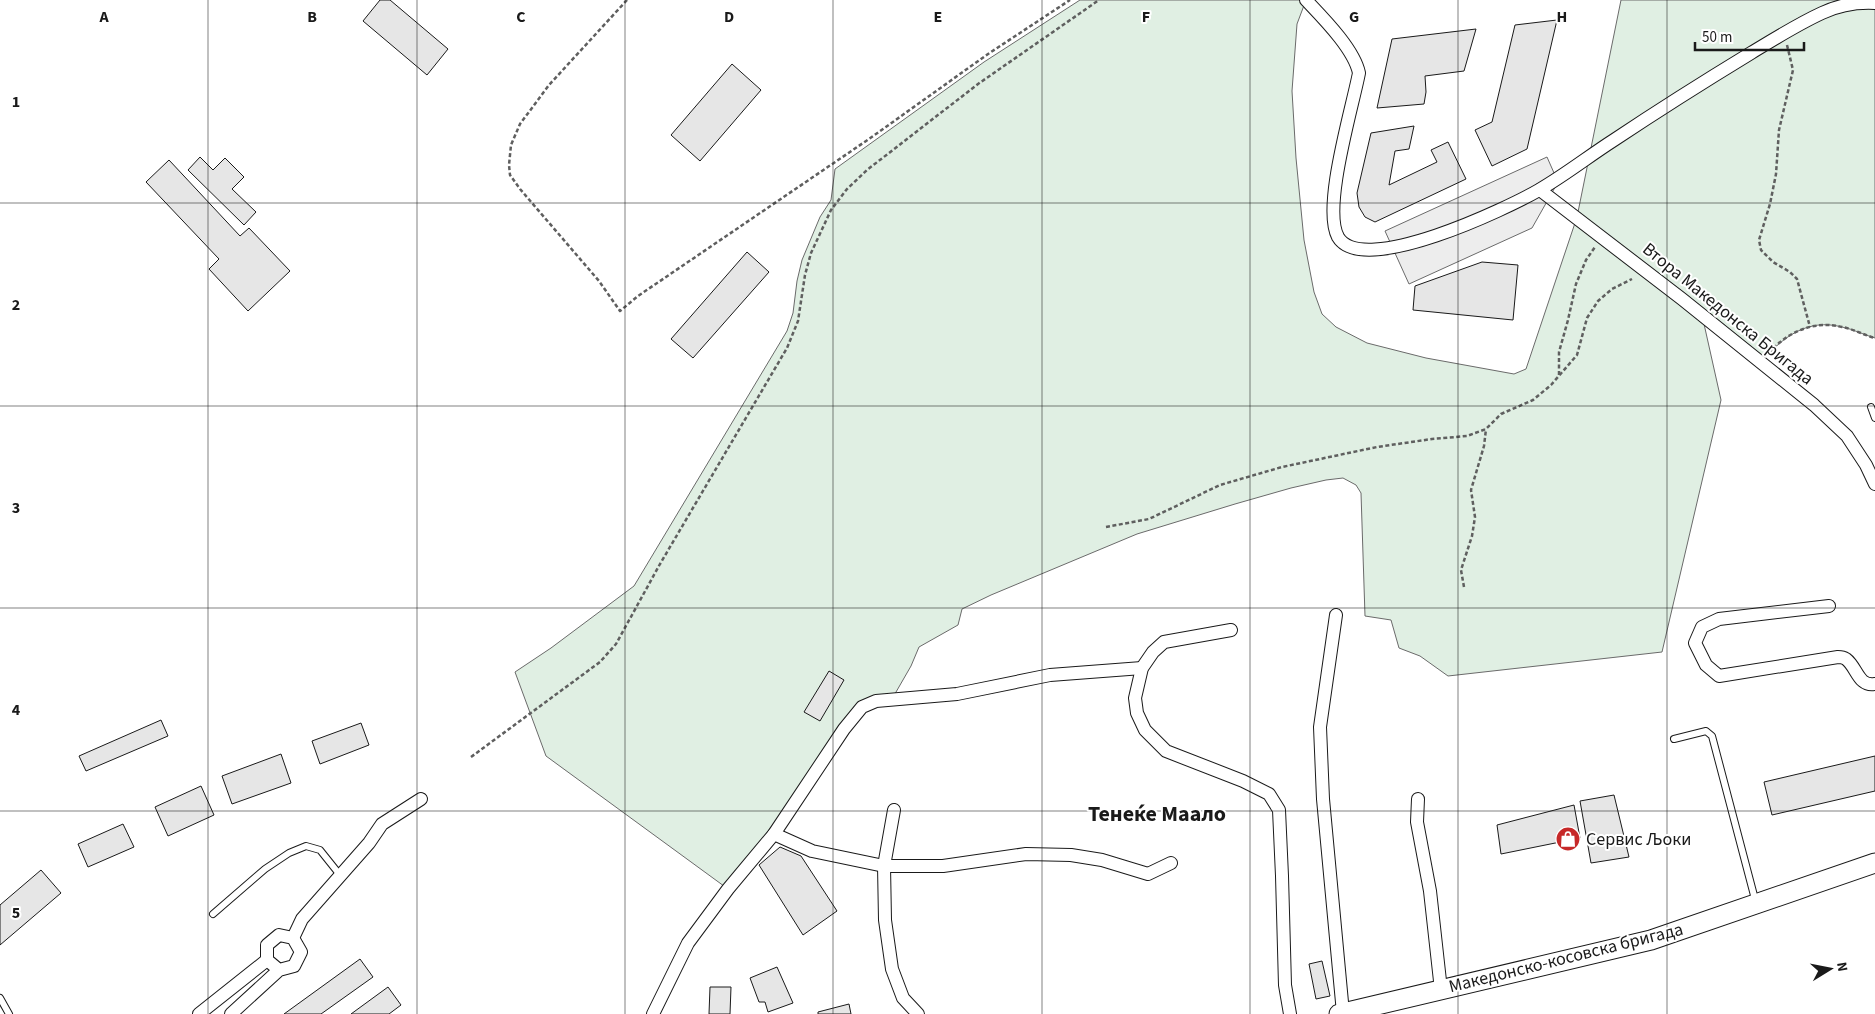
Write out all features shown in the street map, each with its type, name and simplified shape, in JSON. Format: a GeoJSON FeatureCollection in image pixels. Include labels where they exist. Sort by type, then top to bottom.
{"type":"FeatureCollection","features":[{"type":"Feature","properties":{"kind":"street"},"geometry":{"type":"LineString","coordinates":[[1306,0],[1325,20],[1356,62],[1359,73],[1333,201],[1335,227],[1338,237],[1353,249],[1365,250],[1402,245],[1464,226],[1540,190],[1664,107],[1783,34],[1839,6],[1853,3],[1875,3]]}},
{"type":"Feature","properties":{"kind":"street","name":"Втора Македонска Бригада"},"geometry":{"type":"LineString","coordinates":[[1540,190],[1647,271],[1814,405],[1847,436],[1866,465],[1875,484]]}},
{"type":"Feature","properties":{"kind":"street"},"geometry":{"type":"LineString","coordinates":[[1829,606],[1719,619],[1702,628],[1695,643],[1706,665],[1719,676],[1838,657],[1846,659],[1864,683],[1875,684]]}},
{"type":"Feature","properties":{"kind":"street"},"geometry":{"type":"LineString","coordinates":[[1336,615],[1320,727],[1323,799],[1341,1014]]}},
{"type":"Feature","properties":{"kind":"street"},"geometry":{"type":"LineString","coordinates":[[1231,630],[1196,634],[1164,642],[1153,652],[1142,668],[1135,698],[1144,730],[1166,751],[1243,781],[1269,794],[1278,810],[1285,984],[1290,1014]]}},
{"type":"Feature","properties":{"kind":"street"},"geometry":{"type":"LineString","coordinates":[[653,1014],[688,943],[728,889],[774,834],[844,729],[862,707],[869,703],[957,694],[1050,674],[1142,668]]}},
{"type":"Feature","properties":{"kind":"street"},"geometry":{"type":"LineString","coordinates":[[293,938],[302,919],[369,843],[382,824],[421,799]]}},
{"type":"Feature","properties":{"kind":"street"},"geometry":{"type":"LineString","coordinates":[[1418,799],[1417,822],[1430,891],[1441,990]]}},
{"type":"Feature","properties":{"kind":"street"},"geometry":{"type":"LineString","coordinates":[[894,810],[884,866],[885,920],[892,969],[903,998],[918,1014]]}},
{"type":"Feature","properties":{"kind":"street"},"geometry":{"type":"LineString","coordinates":[[774,834],[812,851],[884,866],[943,866],[1026,854],[1070,855],[1102,860],[1148,874],[1171,863]]}},
{"type":"Feature","properties":{"kind":"street","name":"Македонско-косовска бригада"},"geometry":{"type":"LineString","coordinates":[[1341,1014],[1651,940],[1875,863]]}},
{"type":"Feature","properties":{"kind":"street"},"geometry":{"type":"LineString","coordinates":[[231,1014],[279,970],[294,966],[301,952],[293,938],[279,935],[267,945],[267,960]]}},
{"type":"Feature","properties":{"kind":"street"},"geometry":{"type":"LineString","coordinates":[[267,960],[279,970]]}},
{"type":"Feature","properties":{"kind":"street"},"geometry":{"type":"LineString","coordinates":[[199,1014],[267,960]]}},
{"type":"Feature","properties":{"kind":"lane"},"geometry":{"type":"LineString","coordinates":[[1871,407],[1875,418]]}},
{"type":"Feature","properties":{"kind":"lane"},"geometry":{"type":"LineString","coordinates":[[1674,739],[1706,731],[1712,736],[1756,904]]}},
{"type":"Feature","properties":{"kind":"lane"},"geometry":{"type":"LineString","coordinates":[[214,914],[265,870],[289,853],[306,846],[320,850],[340,875]]}},
{"type":"Feature","properties":{"kind":"lane"},"geometry":{"type":"LineString","coordinates":[[0,998],[9,1014]]}},
{"type":"Feature","properties":{"kind":"path"},"geometry":{"type":"LineString","coordinates":[[628,0],[549,85],[524,117],[514,137],[508,165],[510,175],[520,189],[599,281],[620,311],[638,296],[1070,0]]}},
{"type":"Feature","properties":{"kind":"path"},"geometry":{"type":"LineString","coordinates":[[471,757],[600,662],[616,644],[660,564],[787,348],[798,322],[805,275],[817,237],[831,210],[847,189],[867,170],[978,84],[1099,0]]}},
{"type":"Feature","properties":{"kind":"path"},"geometry":{"type":"LineString","coordinates":[[1783,34],[1793,70],[1779,130],[1776,174],[1770,204],[1759,240],[1761,250],[1773,262],[1790,272],[1797,279],[1810,327]]}},
{"type":"Feature","properties":{"kind":"path"},"geometry":{"type":"LineString","coordinates":[[1559,376],[1559,352],[1576,284],[1586,260],[1601,236]]}},
{"type":"Feature","properties":{"kind":"path"},"geometry":{"type":"LineString","coordinates":[[1106,527],[1148,519],[1220,485],[1282,468],[1377,446],[1467,436],[1486,429],[1501,414],[1533,400],[1559,376],[1577,355],[1587,318],[1598,301],[1612,289],[1647,271]]}},
{"type":"Feature","properties":{"kind":"path"},"geometry":{"type":"LineString","coordinates":[[1761,362],[1780,341],[1798,330],[1810,327],[1842,326],[1875,338]]}},
{"type":"Feature","properties":{"kind":"path"},"geometry":{"type":"LineString","coordinates":[[1464,586],[1461,570],[1472,536],[1475,517],[1471,490],[1481,456],[1486,429]]}},
{"type":"Feature","properties":{"kind":"green space"},"geometry":{"type":"Polygon","coordinates":[[[1080,0],[1306,0],[1297,24],[1292,91],[1304,240],[1314,292],[1322,314],[1336,327],[1367,343],[1426,358],[1514,374],[1526,369],[1577,217],[1621,0],[1875,0],[1875,338],[1846,328],[1818,325],[1797,332],[1787,338],[1761,362],[1702,315],[1721,400],[1662,652],[1448,676],[1420,656],[1399,648],[1391,620],[1365,616],[1361,493],[1356,485],[1343,478],[1291,488],[1137,534],[962,609],[958,625],[919,647],[911,666],[892,699],[869,703],[728,889],[546,756],[515,672],[551,648],[634,586],[787,331],[793,313],[802,260],[820,217],[831,200],[835,169],[984,62],[1080,0]]]}},
{"type":"Feature","properties":{"kind":"shaded area"},"geometry":{"type":"Polygon","coordinates":[[[1547,157],[1558,182],[1532,228],[1409,284],[1385,231],[1547,157]]]}},
{"type":"Feature","properties":{"kind":"building"},"geometry":{"type":"Polygon","coordinates":[[[380,0],[390,0],[448,49],[427,75],[363,21],[380,0]]]}},
{"type":"Feature","properties":{"kind":"building"},"geometry":{"type":"Polygon","coordinates":[[[1557,20],[1527,149],[1492,166],[1475,130],[1492,122],[1515,25],[1557,20]]]}},
{"type":"Feature","properties":{"kind":"building"},"geometry":{"type":"Polygon","coordinates":[[[1476,29],[1464,71],[1425,76],[1426,92],[1424,104],[1377,108],[1392,39],[1476,29]]]}},
{"type":"Feature","properties":{"kind":"building"},"geometry":{"type":"Polygon","coordinates":[[[732,64],[761,90],[700,161],[671,135],[732,64]]]}},
{"type":"Feature","properties":{"kind":"building"},"geometry":{"type":"Polygon","coordinates":[[[1414,126],[1409,149],[1395,151],[1389,185],[1437,162],[1431,150],[1448,142],[1466,179],[1375,222],[1365,217],[1359,207],[1357,193],[1371,133],[1414,126]]]}},
{"type":"Feature","properties":{"kind":"building"},"geometry":{"type":"Polygon","coordinates":[[[200,157],[213,170],[225,158],[244,177],[232,189],[256,212],[244,225],[188,170],[200,157]]]}},
{"type":"Feature","properties":{"kind":"building"},"geometry":{"type":"Polygon","coordinates":[[[169,160],[240,236],[249,228],[290,271],[248,311],[209,269],[219,259],[146,182],[169,160]]]}},
{"type":"Feature","properties":{"kind":"building"},"geometry":{"type":"Polygon","coordinates":[[[747,252],[769,272],[693,358],[671,339],[747,252]]]}},
{"type":"Feature","properties":{"kind":"building"},"geometry":{"type":"Polygon","coordinates":[[[1482,262],[1518,265],[1513,320],[1413,310],[1415,286],[1482,262]]]}},
{"type":"Feature","properties":{"kind":"building"},"geometry":{"type":"Polygon","coordinates":[[[829,671],[844,680],[820,721],[804,712],[829,671]]]}},
{"type":"Feature","properties":{"kind":"building"},"geometry":{"type":"Polygon","coordinates":[[[161,720],[168,736],[86,771],[79,756],[161,720]]]}},
{"type":"Feature","properties":{"kind":"building"},"geometry":{"type":"Polygon","coordinates":[[[361,723],[369,745],[320,764],[312,741],[361,723]]]}},
{"type":"Feature","properties":{"kind":"building"},"geometry":{"type":"Polygon","coordinates":[[[281,754],[291,783],[232,804],[222,776],[281,754]]]}},
{"type":"Feature","properties":{"kind":"building"},"geometry":{"type":"Polygon","coordinates":[[[1875,756],[1875,791],[1772,815],[1764,782],[1875,756]]]}},
{"type":"Feature","properties":{"kind":"building"},"geometry":{"type":"Polygon","coordinates":[[[201,786],[214,815],[168,836],[155,807],[201,786]]]}},
{"type":"Feature","properties":{"kind":"building"},"geometry":{"type":"Polygon","coordinates":[[[1614,795],[1629,857],[1591,863],[1580,801],[1614,795]]]}},
{"type":"Feature","properties":{"kind":"building"},"geometry":{"type":"Polygon","coordinates":[[[1574,805],[1580,838],[1501,854],[1497,825],[1574,805]]]}},
{"type":"Feature","properties":{"kind":"building"},"geometry":{"type":"Polygon","coordinates":[[[123,824],[134,847],[88,867],[78,844],[123,824]]]}},
{"type":"Feature","properties":{"kind":"building"},"geometry":{"type":"Polygon","coordinates":[[[780,847],[801,856],[837,911],[803,935],[759,865],[780,847]]]}},
{"type":"Feature","properties":{"kind":"building"},"geometry":{"type":"Polygon","coordinates":[[[41,870],[61,893],[0,945],[0,905],[41,870]]]}},
{"type":"Feature","properties":{"kind":"building"},"geometry":{"type":"Polygon","coordinates":[[[360,959],[373,977],[321,1014],[284,1014],[360,959]]]}},
{"type":"Feature","properties":{"kind":"building"},"geometry":{"type":"Polygon","coordinates":[[[1322,961],[1330,996],[1316,999],[1309,964],[1322,961]]]}},
{"type":"Feature","properties":{"kind":"building"},"geometry":{"type":"Polygon","coordinates":[[[777,967],[793,1003],[768,1012],[765,1002],[759,1002],[750,978],[777,967]]]}},
{"type":"Feature","properties":{"kind":"building"},"geometry":{"type":"Polygon","coordinates":[[[388,987],[401,1005],[389,1014],[351,1014],[388,987]]]}},
{"type":"Feature","properties":{"kind":"building"},"geometry":{"type":"Polygon","coordinates":[[[710,987],[731,987],[730,1014],[709,1014],[710,987]]]}},
{"type":"Feature","properties":{"kind":"building"},"geometry":{"type":"Polygon","coordinates":[[[849,1004],[851,1014],[818,1014],[818,1012],[849,1004]]]}},
{"type":"Feature","properties":{"kind":"place","name":"Сервис Љоки"},"geometry":{"type":"Point","coordinates":[1568,839]}},
{"type":"Feature","properties":{"kind":"district","name":"Тенеќе Маало"},"geometry":{"type":"Point","coordinates":[1157,814]}}]}
